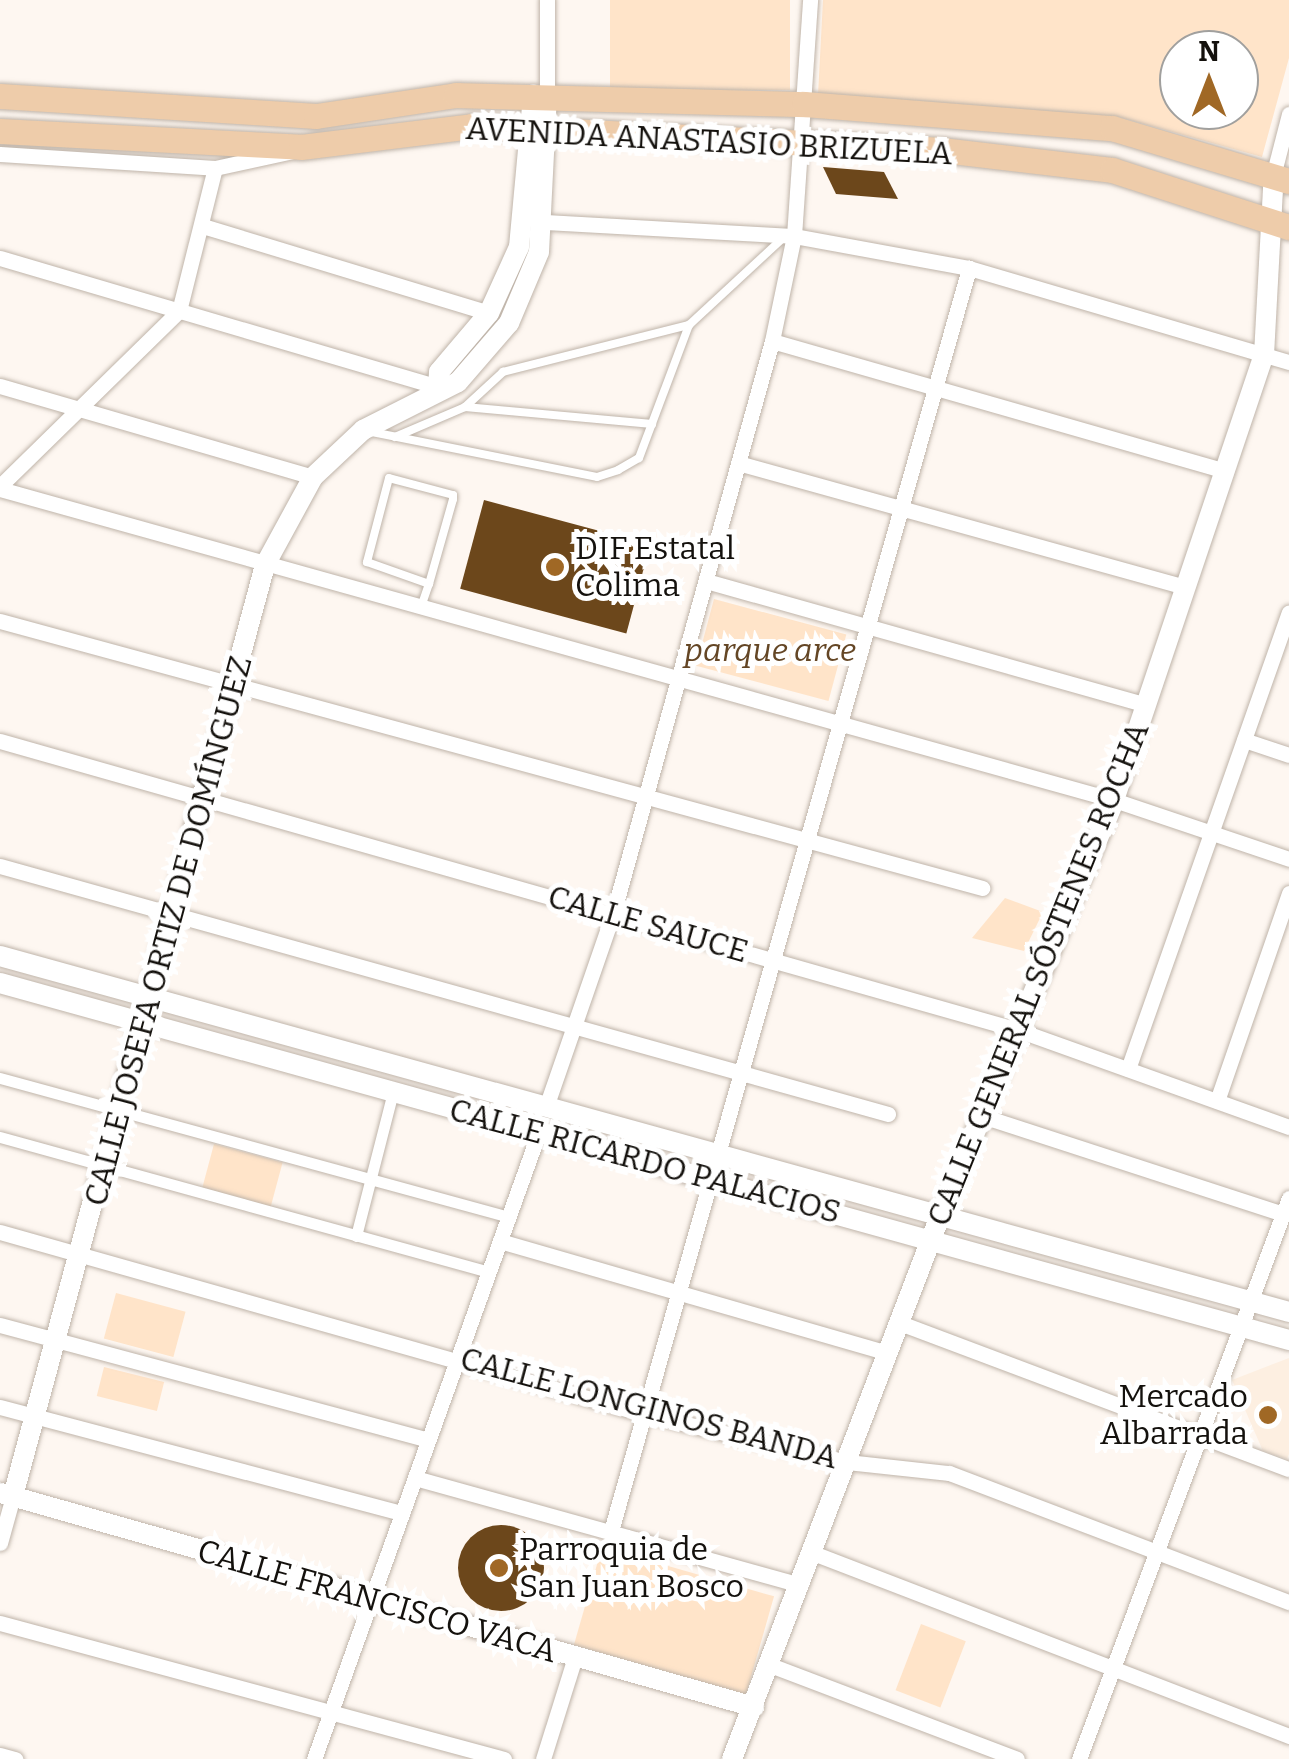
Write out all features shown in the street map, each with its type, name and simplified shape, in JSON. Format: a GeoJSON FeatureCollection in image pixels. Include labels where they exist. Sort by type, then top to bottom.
{"type":"FeatureCollection","features":[{"type":"Feature","properties":{"kind":"main road","name":"AVENIDA ANASTASIO BRIZUELA"},"geometry":{"type":"LineString","coordinates":[[0,96],[316,116],[541,89],[804,104],[1112,128],[1282,177]]}},
{"type":"Feature","properties":{"kind":"main road","name":"AVENIDA ANASTASIO BRIZUELA"},"geometry":{"type":"LineString","coordinates":[[0,131],[301,147],[472,126],[802,141],[1112,170],[1279,220]]}},
{"type":"Feature","properties":{"kind":"street"},"geometry":{"type":"LineString","coordinates":[[541,89],[547,0]]}},
{"type":"Feature","properties":{"kind":"street"},"geometry":{"type":"LineString","coordinates":[[546,1107],[613,914],[772,341],[802,141],[810,0]]}},
{"type":"Feature","properties":{"kind":"street","name":"CALLE JOSEFA ORTIZ DE DOMÍNGUEZ"},"geometry":{"type":"LineString","coordinates":[[0,1543],[7,1494],[35,1417],[146,1024],[265,565],[313,477],[363,430],[438,386],[458,382],[509,323],[531,282],[544,222],[541,89]]}},
{"type":"Feature","properties":{"kind":"street"},"geometry":{"type":"LineString","coordinates":[[1282,177],[1289,114]]}},
{"type":"Feature","properties":{"kind":"street","name":"CALLE JOSEFA ORTIZ DE DOMÍNGUEZ"},"geometry":{"type":"LineString","coordinates":[[438,386],[439,372],[489,313],[519,247],[540,130]]}},
{"type":"Feature","properties":{"kind":"street"},"geometry":{"type":"LineString","coordinates":[[0,154],[215,168],[262,164],[301,147]]}},
{"type":"Feature","properties":{"kind":"street"},"geometry":{"type":"LineString","coordinates":[[215,168],[206,227],[179,311],[75,408],[0,487],[265,565],[1114,800],[1289,859]]}},
{"type":"Feature","properties":{"kind":"street","name":"CALLE GENERAL SÓSTENES ROCHA"},"geometry":{"type":"LineString","coordinates":[[732,1759],[940,1216],[1114,800],[1264,356],[1282,177]]}},
{"type":"Feature","properties":{"kind":"street"},"geometry":{"type":"LineString","coordinates":[[544,222],[790,235],[968,268],[1289,362]]}},
{"type":"Feature","properties":{"kind":"street"},"geometry":{"type":"LineString","coordinates":[[206,227],[489,313]]}},
{"type":"Feature","properties":{"kind":"street"},"geometry":{"type":"LineString","coordinates":[[0,258],[438,386]]}},
{"type":"Feature","properties":{"kind":"street"},"geometry":{"type":"LineString","coordinates":[[611,1532],[968,268]]}},
{"type":"Feature","properties":{"kind":"street"},"geometry":{"type":"LineString","coordinates":[[772,341],[1225,472]]}},
{"type":"Feature","properties":{"kind":"street"},"geometry":{"type":"LineString","coordinates":[[0,386],[313,477]]}},
{"type":"Feature","properties":{"kind":"street"},"geometry":{"type":"LineString","coordinates":[[738,463],[1186,587]]}},
{"type":"Feature","properties":{"kind":"street"},"geometry":{"type":"LineString","coordinates":[[706,581],[1146,706]]}},
{"type":"Feature","properties":{"kind":"street"},"geometry":{"type":"LineString","coordinates":[[1128,1070],[1244,740],[1282,658],[1289,614]]}},
{"type":"Feature","properties":{"kind":"street"},"geometry":{"type":"LineString","coordinates":[[0,621],[982,888]]}},
{"type":"Feature","properties":{"kind":"street"},"geometry":{"type":"LineString","coordinates":[[1244,740],[1289,755]]}},
{"type":"Feature","properties":{"kind":"street","name":"CALLE SAUCE"},"geometry":{"type":"LineString","coordinates":[[0,741],[1018,1030],[1289,1127]]}},
{"type":"Feature","properties":{"kind":"street"},"geometry":{"type":"LineString","coordinates":[[0,866],[888,1114]]}},
{"type":"Feature","properties":{"kind":"street"},"geometry":{"type":"LineString","coordinates":[[1217,1101],[1289,893]]}},
{"type":"Feature","properties":{"kind":"street","name":"CALLE RICARDO PALACIOS"},"geometry":{"type":"LineString","coordinates":[[0,956],[1289,1312]]}},
{"type":"Feature","properties":{"kind":"street","name":"CALLE RICARDO PALACIOS"},"geometry":{"type":"LineString","coordinates":[[0,983],[1289,1340]]}},
{"type":"Feature","properties":{"kind":"street"},"geometry":{"type":"LineString","coordinates":[[0,1078],[509,1217]]}},
{"type":"Feature","properties":{"kind":"street"},"geometry":{"type":"LineString","coordinates":[[356,1236],[393,1092]]}},
{"type":"Feature","properties":{"kind":"street"},"geometry":{"type":"LineString","coordinates":[[982,1116],[1283,1214]]}},
{"type":"Feature","properties":{"kind":"street"},"geometry":{"type":"LineString","coordinates":[[314,1759],[540,1132]]}},
{"type":"Feature","properties":{"kind":"street"},"geometry":{"type":"LineString","coordinates":[[0,1137],[489,1272]]}},
{"type":"Feature","properties":{"kind":"street"},"geometry":{"type":"LineString","coordinates":[[1079,1759],[1289,1198]]}},
{"type":"Feature","properties":{"kind":"street","name":"CALLE LONGINOS BANDA"},"geometry":{"type":"LineString","coordinates":[[0,1232],[458,1358],[644,1414],[847,1462],[950,1473],[1289,1602]]}},
{"type":"Feature","properties":{"kind":"street"},"geometry":{"type":"LineString","coordinates":[[500,1241],[888,1354]]}},
{"type":"Feature","properties":{"kind":"street"},"geometry":{"type":"LineString","coordinates":[[900,1322],[1289,1468]]}},
{"type":"Feature","properties":{"kind":"street"},"geometry":{"type":"LineString","coordinates":[[0,1325],[428,1440]]}},
{"type":"Feature","properties":{"kind":"street"},"geometry":{"type":"LineString","coordinates":[[0,1407],[402,1513]]}},
{"type":"Feature","properties":{"kind":"street"},"geometry":{"type":"LineString","coordinates":[[415,1478],[800,1585]]}},
{"type":"Feature","properties":{"kind":"street","name":"CALLE FRANCISCO VACA"},"geometry":{"type":"LineString","coordinates":[[7,1494],[754,1706]]}},
{"type":"Feature","properties":{"kind":"street"},"geometry":{"type":"LineString","coordinates":[[813,1552],[1289,1736]]}},
{"type":"Feature","properties":{"kind":"street"},"geometry":{"type":"LineString","coordinates":[[0,1623],[329,1716],[504,1759]]}},
{"type":"Feature","properties":{"kind":"street"},"geometry":{"type":"LineString","coordinates":[[543,1759],[575,1657]]}},
{"type":"Feature","properties":{"kind":"street"},"geometry":{"type":"LineString","coordinates":[[770,1666],[1017,1759]]}},
{"type":"Feature","properties":{"kind":"street"},"geometry":{"type":"LineString","coordinates":[[0,1755],[15,1759]]}},
{"type":"Feature","properties":{"kind":"lane"},"geometry":{"type":"LineString","coordinates":[[363,430],[597,477],[639,458],[690,325],[790,235]]}},
{"type":"Feature","properties":{"kind":"lane"},"geometry":{"type":"LineString","coordinates":[[395,437],[465,408],[503,372],[541,358],[690,325]]}},
{"type":"Feature","properties":{"kind":"lane"},"geometry":{"type":"LineString","coordinates":[[465,408],[652,424]]}},
{"type":"Feature","properties":{"kind":"lane"},"geometry":{"type":"LineString","coordinates":[[422,607],[429,584],[453,495],[388,478],[367,562],[429,584]]}},
{"type":"Feature","properties":{"kind":"shaded area","name":"Mercado Albarrada"},"geometry":{"type":"Polygon","coordinates":[[[1289,1358],[1287,1459],[1263,1451],[1232,1380],[1289,1358]]]}},
{"type":"Feature","properties":{"kind":"green space"},"geometry":{"type":"Polygon","coordinates":[[[610,0],[790,0],[790,90],[610,90],[610,0]]]}},
{"type":"Feature","properties":{"kind":"green space"},"geometry":{"type":"Polygon","coordinates":[[[823,0],[1289,0],[1289,58],[1262,157],[1165,130],[1259,130],[1259,30],[1159,30],[1159,128],[1119,117],[818,95],[823,0]]]}},
{"type":"Feature","properties":{"kind":"green space","name":"parque arce"},"geometry":{"type":"Polygon","coordinates":[[[714,599],[846,634],[828,701],[696,666],[714,599]]]}},
{"type":"Feature","properties":{"kind":"green space"},"geometry":{"type":"Polygon","coordinates":[[[1005,898],[1043,912],[1024,951],[972,938],[1005,898]]]}},
{"type":"Feature","properties":{"kind":"green space"},"geometry":{"type":"Polygon","coordinates":[[[214,1144],[283,1162],[270,1208],[202,1189],[214,1144]]]}},
{"type":"Feature","properties":{"kind":"green space"},"geometry":{"type":"Polygon","coordinates":[[[116,1293],[186,1312],[173,1357],[104,1338],[116,1293]]]}},
{"type":"Feature","properties":{"kind":"green space"},"geometry":{"type":"Polygon","coordinates":[[[104,1367],[164,1382],[157,1411],[97,1396],[104,1367]]]}},
{"type":"Feature","properties":{"kind":"green space"},"geometry":{"type":"Polygon","coordinates":[[[602,1547],[774,1596],[746,1694],[574,1645],[602,1547]]]}},
{"type":"Feature","properties":{"kind":"green space"},"geometry":{"type":"Polygon","coordinates":[[[921,1624],[966,1641],[940,1707],[896,1690],[921,1624]]]}},
{"type":"Feature","properties":{"kind":"building"},"geometry":{"type":"Polygon","coordinates":[[[823,167],[884,172],[898,199],[836,194],[823,167]]]}},
{"type":"Feature","properties":{"kind":"building","name":"DIF Estatal Colima"},"geometry":{"type":"Polygon","coordinates":[[[484,500],[650,545],[626,633],[460,589],[484,500]]]}},
{"type":"Feature","properties":{"kind":"building","name":"Parroquia de San Juan Bosco"},"geometry":{"type":"Polygon","coordinates":[[[493,1525],[509,1525],[532,1537],[541,1551],[541,1585],[532,1599],[509,1611],[493,1611],[477,1604],[465,1592],[458,1576],[458,1560],[465,1544],[477,1532],[493,1525]]]}},
{"type":"Feature","properties":{"kind":"place","name":"DIF Estatal Colima"},"geometry":{"type":"Point","coordinates":[555,567]}},
{"type":"Feature","properties":{"kind":"place","name":"Mercado Albarrada"},"geometry":{"type":"Point","coordinates":[1268,1415]}},
{"type":"Feature","properties":{"kind":"place","name":"Parroquia de San Juan Bosco"},"geometry":{"type":"Point","coordinates":[499,1568]}}]}
